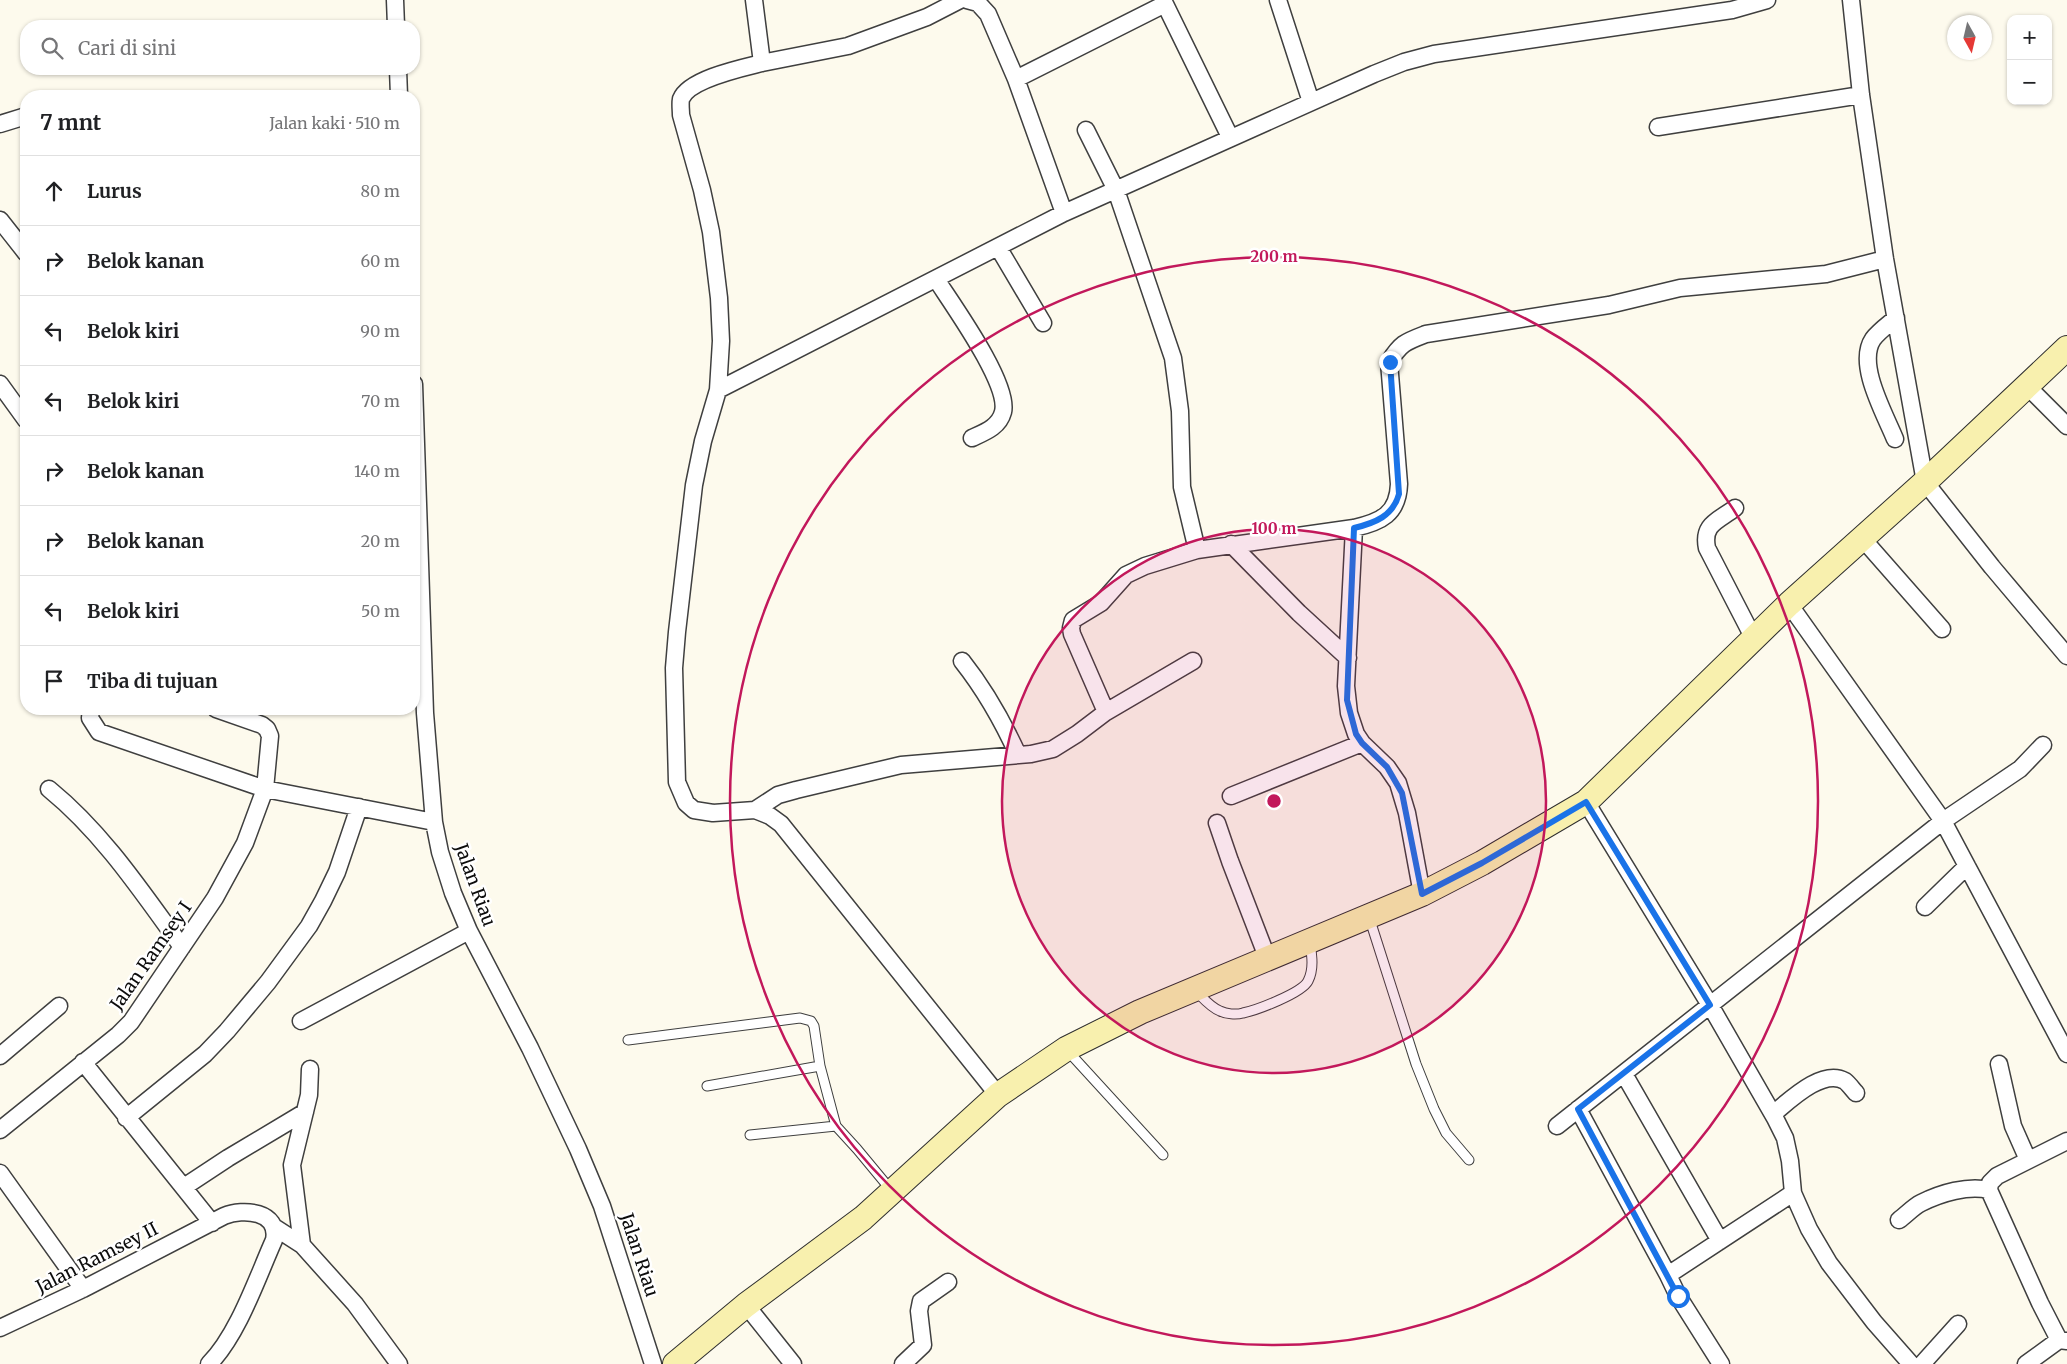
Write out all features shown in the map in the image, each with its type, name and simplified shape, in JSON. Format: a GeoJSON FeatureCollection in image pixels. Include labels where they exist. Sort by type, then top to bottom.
{"type":"FeatureCollection","features":[{"type":"Feature","properties":{"kind":"main road"},"geometry":{"type":"LineString","coordinates":[[675,1364],[746,1305],[864,1218],[998,1095],[1066,1049],[1140,1012],[1422,894],[1482,863],[1586,802],[1789,604],[1925,482],[2067,348]]}},
{"type":"Feature","properties":{"kind":"street"},"geometry":{"type":"LineString","coordinates":[[395,0],[396,20]]}},
{"type":"Feature","properties":{"kind":"street"},"geometry":{"type":"LineString","coordinates":[[754,0],[762,63]]}},
{"type":"Feature","properties":{"kind":"street"},"geometry":{"type":"LineString","coordinates":[[960,0],[927,17],[864,41],[848,46],[762,63],[695,84],[684,94],[680,103],[681,115],[702,190],[716,263],[721,340],[718,390],[703,441],[694,485],[677,632],[674,668],[677,782],[686,803],[694,810],[713,813],[755,810],[770,816],[789,834],[998,1095]]}},
{"type":"Feature","properties":{"kind":"street"},"geometry":{"type":"LineString","coordinates":[[967,0],[978,2],[986,9],[1016,79],[1064,213]]}},
{"type":"Feature","properties":{"kind":"street"},"geometry":{"type":"LineString","coordinates":[[1278,0],[1311,102]]}},
{"type":"Feature","properties":{"kind":"street"},"geometry":{"type":"LineString","coordinates":[[718,390],[1064,213],[1230,137],[1404,62],[1434,54],[1767,0]]}},
{"type":"Feature","properties":{"kind":"street"},"geometry":{"type":"LineString","coordinates":[[1851,0],[1861,95],[1885,259],[1925,482],[1992,567],[2067,656]]}},
{"type":"Feature","properties":{"kind":"street"},"geometry":{"type":"LineString","coordinates":[[1016,79],[1164,2],[1230,137]]}},
{"type":"Feature","properties":{"kind":"street"},"geometry":{"type":"LineString","coordinates":[[398,75],[399,90]]}},
{"type":"Feature","properties":{"kind":"street"},"geometry":{"type":"LineString","coordinates":[[1658,127],[1861,95]]}},
{"type":"Feature","properties":{"kind":"street"},"geometry":{"type":"LineString","coordinates":[[0,124],[20,118]]}},
{"type":"Feature","properties":{"kind":"street"},"geometry":{"type":"LineString","coordinates":[[1086,130],[1116,190],[1173,358],[1180,411],[1182,487],[1197,550]]}},
{"type":"Feature","properties":{"kind":"street"},"geometry":{"type":"LineString","coordinates":[[0,220],[20,245]]}},
{"type":"Feature","properties":{"kind":"street"},"geometry":{"type":"LineString","coordinates":[[998,247],[1043,323]]}},
{"type":"Feature","properties":{"kind":"street"},"geometry":{"type":"LineString","coordinates":[[1106,712],[1072,634],[1072,622],[1101,603],[1120,580],[1134,570],[1197,550],[1369,525],[1382,518],[1392,509],[1396,502],[1399,484],[1390,362],[1399,347],[1407,341],[1426,334],[1609,305],[1680,288],[1826,274],[1885,259]]}},
{"type":"Feature","properties":{"kind":"street"},"geometry":{"type":"LineString","coordinates":[[936,279],[972,335],[1002,394],[1003,413],[996,424],[992,429],[972,438]]}},
{"type":"Feature","properties":{"kind":"street"},"geometry":{"type":"LineString","coordinates":[[1895,439],[1868,373],[1867,358],[1873,340],[1896,318]]}},
{"type":"Feature","properties":{"kind":"street"},"geometry":{"type":"LineString","coordinates":[[0,384],[20,412]]}},
{"type":"Feature","properties":{"kind":"street"},"geometry":{"type":"LineString","coordinates":[[2026,385],[2067,426]]}},
{"type":"Feature","properties":{"kind":"street"},"geometry":{"type":"LineString","coordinates":[[1735,508],[1708,528],[1705,538],[1707,548],[1754,639]]}},
{"type":"Feature","properties":{"kind":"street"},"geometry":{"type":"LineString","coordinates":[[1354,528],[1347,700],[1356,734],[1362,743],[1387,767],[1402,793],[1422,894]]}},
{"type":"Feature","properties":{"kind":"street"},"geometry":{"type":"LineString","coordinates":[[1862,538],[1942,629]]}},
{"type":"Feature","properties":{"kind":"street"},"geometry":{"type":"LineString","coordinates":[[1231,544],[1299,613],[1348,658]]}},
{"type":"Feature","properties":{"kind":"street","name":"Jalan Riau"},"geometry":{"type":"LineString","coordinates":[[420,575],[425,714],[434,822],[446,874],[469,931],[530,1048],[578,1148],[602,1206],[653,1364]]}},
{"type":"Feature","properties":{"kind":"street"},"geometry":{"type":"LineString","coordinates":[[1789,604],[1943,821],[2067,1054]]}},
{"type":"Feature","properties":{"kind":"street"},"geometry":{"type":"LineString","coordinates":[[962,661],[1007,729],[1018,755]]}},
{"type":"Feature","properties":{"kind":"street"},"geometry":{"type":"LineString","coordinates":[[755,810],[778,795],[901,765],[1032,754],[1062,745],[1106,712],[1192,661]]}},
{"type":"Feature","properties":{"kind":"street"},"geometry":{"type":"LineString","coordinates":[[90,715],[90,718],[99,732],[265,789],[434,822]]}},
{"type":"Feature","properties":{"kind":"street","name":"Jalan Ramsey I"},"geometry":{"type":"LineString","coordinates":[[0,1130],[118,1035],[131,1022],[215,898],[245,844],[265,789],[270,736],[268,730],[260,724],[234,715]]}},
{"type":"Feature","properties":{"kind":"street"},"geometry":{"type":"LineString","coordinates":[[1231,796],[1362,743]]}},
{"type":"Feature","properties":{"kind":"street"},"geometry":{"type":"LineString","coordinates":[[1557,1126],[1943,821],[2020,770],[2043,745]]}},
{"type":"Feature","properties":{"kind":"street"},"geometry":{"type":"LineString","coordinates":[[50,789],[73,808],[92,828],[182,947]]}},
{"type":"Feature","properties":{"kind":"street"},"geometry":{"type":"LineString","coordinates":[[1586,802],[1710,1005],[1773,1114],[1785,1138],[1790,1161],[1793,1193],[1809,1229],[1829,1263],[1874,1322],[1911,1364]]}},
{"type":"Feature","properties":{"kind":"street"},"geometry":{"type":"LineString","coordinates":[[126,1118],[205,1054],[268,982],[309,926],[323,901],[337,872],[359,807]]}},
{"type":"Feature","properties":{"kind":"street"},"geometry":{"type":"LineString","coordinates":[[1218,823],[1224,846],[1268,957]]}},
{"type":"Feature","properties":{"kind":"street"},"geometry":{"type":"LineString","coordinates":[[1925,906],[1967,866]]}},
{"type":"Feature","properties":{"kind":"street"},"geometry":{"type":"LineString","coordinates":[[301,1021],[469,931]]}},
{"type":"Feature","properties":{"kind":"street"},"geometry":{"type":"LineString","coordinates":[[0,1056],[59,1006]]}},
{"type":"Feature","properties":{"kind":"street"},"geometry":{"type":"LineString","coordinates":[[83,1062],[212,1223]]}},
{"type":"Feature","properties":{"kind":"street"},"geometry":{"type":"LineString","coordinates":[[1999,1064],[2014,1126],[2028,1160]]}},
{"type":"Feature","properties":{"kind":"street"},"geometry":{"type":"LineString","coordinates":[[302,1246],[292,1166],[309,1095],[310,1069]]}},
{"type":"Feature","properties":{"kind":"street"},"geometry":{"type":"LineString","coordinates":[[1624,1074],[1720,1241]]}},
{"type":"Feature","properties":{"kind":"street"},"geometry":{"type":"LineString","coordinates":[[1773,1114],[1807,1087],[1821,1080],[1833,1078],[1846,1081],[1856,1093]]}},
{"type":"Feature","properties":{"kind":"street"},"geometry":{"type":"LineString","coordinates":[[1578,1109],[1678,1296],[1721,1364]]}},
{"type":"Feature","properties":{"kind":"street"},"geometry":{"type":"LineString","coordinates":[[184,1187],[304,1112]]}},
{"type":"Feature","properties":{"kind":"street"},"geometry":{"type":"LineString","coordinates":[[2026,1364],[2063,1340],[2040,1303],[1990,1190],[1990,1183],[1997,1176],[2067,1141]]}},
{"type":"Feature","properties":{"kind":"street"},"geometry":{"type":"LineString","coordinates":[[0,1173],[83,1289]]}},
{"type":"Feature","properties":{"kind":"street"},"geometry":{"type":"LineString","coordinates":[[1899,1220],[1920,1204],[1960,1190],[1979,1187],[1990,1190]]}},
{"type":"Feature","properties":{"kind":"street"},"geometry":{"type":"LineString","coordinates":[[1668,1275],[1793,1193]]}},
{"type":"Feature","properties":{"kind":"street","name":"Jalan Ramsey II"},"geometry":{"type":"LineString","coordinates":[[0,1328],[83,1289],[232,1213],[248,1212],[270,1220],[274,1227],[302,1246],[355,1304],[399,1364]]}},
{"type":"Feature","properties":{"kind":"street"},"geometry":{"type":"LineString","coordinates":[[209,1364],[218,1354],[247,1301],[274,1240],[274,1227]]}},
{"type":"Feature","properties":{"kind":"street"},"geometry":{"type":"LineString","coordinates":[[903,1364],[923,1345],[919,1311],[921,1301],[948,1282]]}},
{"type":"Feature","properties":{"kind":"street"},"geometry":{"type":"LineString","coordinates":[[746,1305],[792,1364]]}},
{"type":"Feature","properties":{"kind":"street"},"geometry":{"type":"LineString","coordinates":[[1922,1364],[1958,1324]]}},
{"type":"Feature","properties":{"kind":"lane"},"geometry":{"type":"LineString","coordinates":[[1369,916],[1416,1064],[1434,1108],[1446,1133],[1469,1160]]}},
{"type":"Feature","properties":{"kind":"lane"},"geometry":{"type":"LineString","coordinates":[[1195,989],[1210,1005],[1220,1012],[1227,1013],[1248,1012],[1301,990],[1307,984],[1313,965],[1310,941]]}},
{"type":"Feature","properties":{"kind":"lane"},"geometry":{"type":"LineString","coordinates":[[628,1040],[804,1018],[811,1021],[814,1026],[820,1066],[836,1126],[857,1148],[893,1192]]}},
{"type":"Feature","properties":{"kind":"lane"},"geometry":{"type":"LineString","coordinates":[[1066,1049],[1163,1155]]}},
{"type":"Feature","properties":{"kind":"lane"},"geometry":{"type":"LineString","coordinates":[[708,1086],[820,1066]]}},
{"type":"Feature","properties":{"kind":"lane"},"geometry":{"type":"LineString","coordinates":[[750,1135],[836,1126]]}},
{"type":"Feature","properties":{"kind":"route"},"geometry":{"type":"LineString","coordinates":[[1390,362],[1399,494],[1388,514],[1369,525],[1354,528],[1346,686],[1349,713],[1356,734],[1362,743],[1381,760],[1398,783],[1407,813],[1422,894],[1482,863],[1586,802],[1710,1005],[1578,1109],[1678,1296]]}}]}
